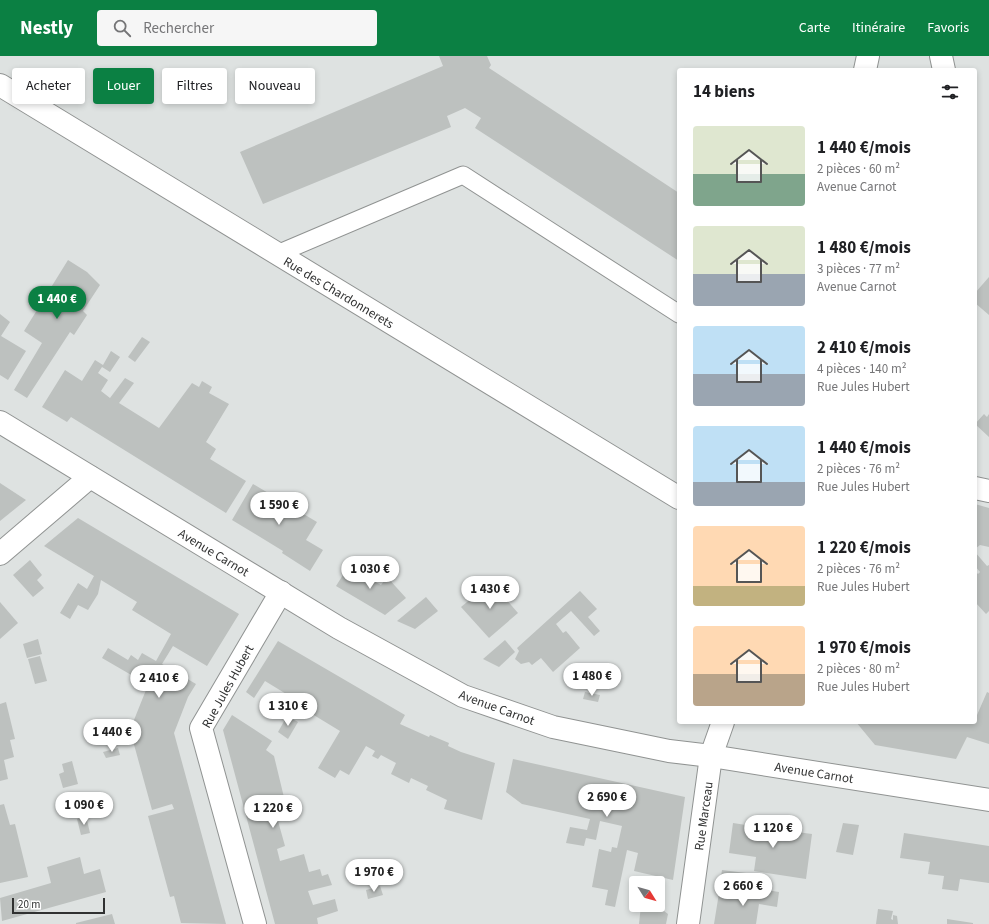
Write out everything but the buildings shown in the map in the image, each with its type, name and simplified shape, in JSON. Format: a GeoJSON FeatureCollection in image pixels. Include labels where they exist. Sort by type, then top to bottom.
{"type":"FeatureCollection","features":[{"type":"Feature","properties":{"kind":"street"},"geometry":{"type":"LineString","coordinates":[[865,68],[868,56]]}},
{"type":"Feature","properties":{"kind":"street"},"geometry":{"type":"LineString","coordinates":[[941,56],[944,68]]}},
{"type":"Feature","properties":{"kind":"street","name":"Rue des Chardonnerets"},"geometry":{"type":"LineString","coordinates":[[0,85],[677,497]]}},
{"type":"Feature","properties":{"kind":"street","name":"Avenue Carnot"},"geometry":{"type":"LineString","coordinates":[[0,422],[339,628],[463,696],[553,727],[670,751],[711,756],[989,800]]}},
{"type":"Feature","properties":{"kind":"street"},"geometry":{"type":"LineString","coordinates":[[0,554],[90,477]]}},
{"type":"Feature","properties":{"kind":"street"},"geometry":{"type":"LineString","coordinates":[[977,488],[989,491]]}},
{"type":"Feature","properties":{"kind":"street","name":"Rue Jules Hubert"},"geometry":{"type":"LineString","coordinates":[[255,924],[201,728],[281,592]]}},
{"type":"Feature","properties":{"kind":"street","name":"Rue Marceau"},"geometry":{"type":"LineString","coordinates":[[688,924],[711,756],[722,724]]}},
{"type":"Feature","properties":{"kind":"lane"},"geometry":{"type":"LineString","coordinates":[[277,254],[463,175],[677,313]]}}]}
